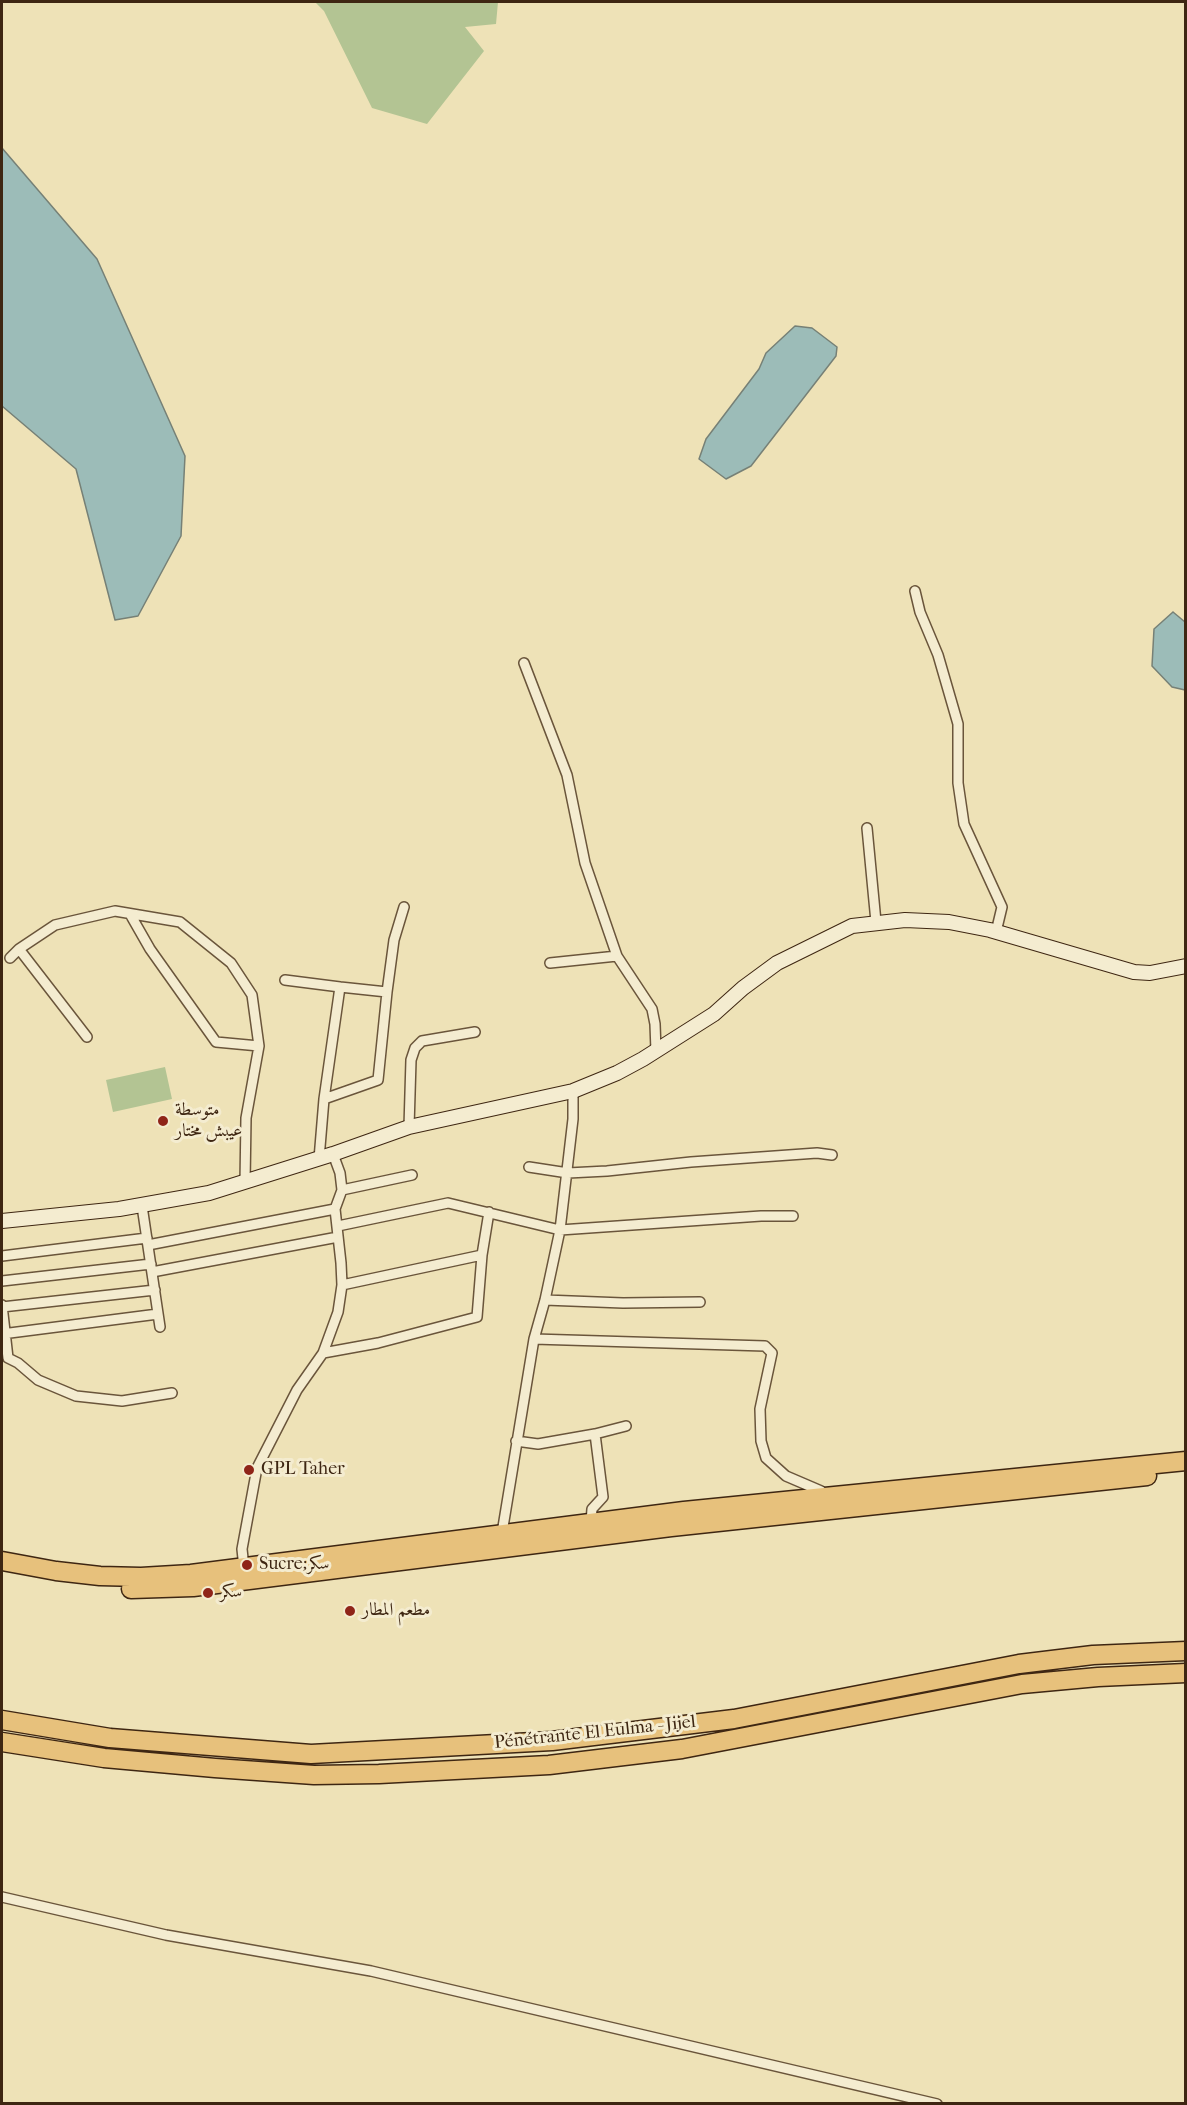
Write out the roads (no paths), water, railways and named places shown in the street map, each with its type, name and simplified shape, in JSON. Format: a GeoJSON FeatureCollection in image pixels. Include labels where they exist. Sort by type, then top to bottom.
{"type":"FeatureCollection","features":[{"type":"Feature","properties":{"kind":"highway"},"geometry":{"type":"LineString","coordinates":[[2,1561],[100,1576],[141,1577],[244,1568],[591,1522],[1185,1461]]}},
{"type":"Feature","properties":{"kind":"highway"},"geometry":{"type":"LineString","coordinates":[[2,1574],[70,1585],[117,1589],[193,1587],[670,1527],[1185,1473]]}},
{"type":"Feature","properties":{"kind":"highway","name":"Pénétrante El Eulma - Jijel"},"geometry":{"type":"LineString","coordinates":[[2,1720],[110,1738],[311,1754],[552,1741],[734,1719],[1019,1664],[1093,1655],[1185,1651]]}},
{"type":"Feature","properties":{"kind":"highway","name":"Pénétrante El Eulma - Jijel"},"geometry":{"type":"LineString","coordinates":[[2,1742],[104,1758],[314,1774],[379,1774],[549,1765],[682,1749],[1022,1684],[1098,1677],[1185,1673]]}},
{"type":"Feature","properties":{"kind":"street"},"geometry":{"type":"LineString","coordinates":[[915,591],[920,612],[938,655],[958,724],[958,783],[964,824],[1002,908],[996,932]]}},
{"type":"Feature","properties":{"kind":"street"},"geometry":{"type":"LineString","coordinates":[[524,663],[567,775],[585,863],[617,956],[652,1009],[656,1051]]}},
{"type":"Feature","properties":{"kind":"street"},"geometry":{"type":"LineString","coordinates":[[867,828],[876,922]]}},
{"type":"Feature","properties":{"kind":"street"},"geometry":{"type":"LineString","coordinates":[[324,1099],[378,1080],[394,940],[404,907]]}},
{"type":"Feature","properties":{"kind":"street"},"geometry":{"type":"LineString","coordinates":[[10,958],[19,949],[55,925],[115,911],[180,922],[231,963],[252,995],[259,1046],[246,1118],[245,1183]]}},
{"type":"Feature","properties":{"kind":"street"},"geometry":{"type":"LineString","coordinates":[[130,914],[150,949],[216,1042],[259,1046]]}},
{"type":"Feature","properties":{"kind":"street"},"geometry":{"type":"LineString","coordinates":[[2,1221],[142,1206],[209,1193],[409,1128],[573,1091],[617,1073],[656,1051],[714,1014],[742,988],[777,963],[852,926],[904,920],[949,922],[996,932],[1134,972],[1150,973],[1185,966]]}},
{"type":"Feature","properties":{"kind":"street"},"geometry":{"type":"LineString","coordinates":[[19,949],[87,1037]]}},
{"type":"Feature","properties":{"kind":"street"},"geometry":{"type":"LineString","coordinates":[[550,963],[617,956]]}},
{"type":"Feature","properties":{"kind":"street"},"geometry":{"type":"LineString","coordinates":[[285,980],[387,992]]}},
{"type":"Feature","properties":{"kind":"street"},"geometry":{"type":"LineString","coordinates":[[319,1159],[324,1099],[340,987]]}},
{"type":"Feature","properties":{"kind":"street"},"geometry":{"type":"LineString","coordinates":[[409,1128],[411,1060],[415,1048],[422,1041],[475,1032]]}},
{"type":"Feature","properties":{"kind":"street"},"geometry":{"type":"LineString","coordinates":[[502,1533],[534,1339],[560,1230],[568,1173],[573,1091]]}},
{"type":"Feature","properties":{"kind":"street"},"geometry":{"type":"LineString","coordinates":[[529,1167],[568,1173],[806,1153],[832,1155]]}},
{"type":"Feature","properties":{"kind":"street"},"geometry":{"type":"LineString","coordinates":[[244,1568],[242,1549],[257,1468],[297,1390],[323,1353],[338,1312],[342,1285],[335,1209],[342,1190],[340,1173],[333,1154]]}},
{"type":"Feature","properties":{"kind":"street"},"geometry":{"type":"LineString","coordinates":[[342,1190],[412,1176]]}},
{"type":"Feature","properties":{"kind":"street"},"geometry":{"type":"LineString","coordinates":[[338,1226],[448,1203],[560,1230],[760,1216],[793,1216]]}},
{"type":"Feature","properties":{"kind":"street"},"geometry":{"type":"LineString","coordinates":[[142,1206],[160,1327]]}},
{"type":"Feature","properties":{"kind":"street"},"geometry":{"type":"LineString","coordinates":[[2,1256],[147,1241],[335,1209]]}},
{"type":"Feature","properties":{"kind":"street"},"geometry":{"type":"LineString","coordinates":[[323,1353],[378,1343],[477,1317],[482,1255],[489,1212]]}},
{"type":"Feature","properties":{"kind":"street"},"geometry":{"type":"LineString","coordinates":[[2,1281],[151,1268],[338,1237]]}},
{"type":"Feature","properties":{"kind":"street"},"geometry":{"type":"LineString","coordinates":[[342,1285],[482,1255]]}},
{"type":"Feature","properties":{"kind":"street"},"geometry":{"type":"LineString","coordinates":[[155,1290],[2,1306],[3,1334],[8,1358],[38,1380],[76,1395],[122,1401],[172,1393]]}},
{"type":"Feature","properties":{"kind":"street"},"geometry":{"type":"LineString","coordinates":[[545,1300],[622,1303],[700,1302]]}},
{"type":"Feature","properties":{"kind":"street"},"geometry":{"type":"LineString","coordinates":[[3,1334],[158,1314]]}},
{"type":"Feature","properties":{"kind":"street"},"geometry":{"type":"LineString","coordinates":[[534,1339],[765,1346],[772,1353],[760,1409],[761,1441],[766,1458],[786,1476],[821,1491],[824,1497]]}},
{"type":"Feature","properties":{"kind":"street"},"geometry":{"type":"LineString","coordinates":[[516,1441],[538,1444],[626,1426]]}},
{"type":"Feature","properties":{"kind":"street"},"geometry":{"type":"LineString","coordinates":[[591,1522],[592,1509],[603,1497],[594,1444],[595,1434]]}},
{"type":"Feature","properties":{"kind":"street"},"geometry":{"type":"LineString","coordinates":[[2,1897],[166,1935],[370,1971],[937,2103]]}},
{"type":"Feature","properties":{"kind":"water"},"geometry":{"type":"Polygon","coordinates":[[[2,148],[97,259],[185,456],[181,536],[138,616],[115,620],[76,469],[2,406],[2,148]]]}},
{"type":"Feature","properties":{"kind":"water"},"geometry":{"type":"Polygon","coordinates":[[[795,326],[812,328],[837,347],[836,356],[751,466],[726,479],[699,459],[706,439],[759,369],[766,353],[795,326]]]}},
{"type":"Feature","properties":{"kind":"water"},"geometry":{"type":"Polygon","coordinates":[[[1173,612],[1185,622],[1185,690],[1172,687],[1152,666],[1154,629],[1173,612]]]}},
{"type":"Feature","properties":{"kind":"place","name":"متوسطة عيبش مختار"},"geometry":{"type":"Point","coordinates":[163,1121]}},
{"type":"Feature","properties":{"kind":"place","name":"GPL Taher"},"geometry":{"type":"Point","coordinates":[249,1470]}},
{"type":"Feature","properties":{"kind":"place","name":"Sucre;سكر"},"geometry":{"type":"Point","coordinates":[247,1565]}},
{"type":"Feature","properties":{"kind":"place","name":"سكر"},"geometry":{"type":"Point","coordinates":[208,1593]}},
{"type":"Feature","properties":{"kind":"place","name":"مطعم المطار"},"geometry":{"type":"Point","coordinates":[350,1611]}}]}
